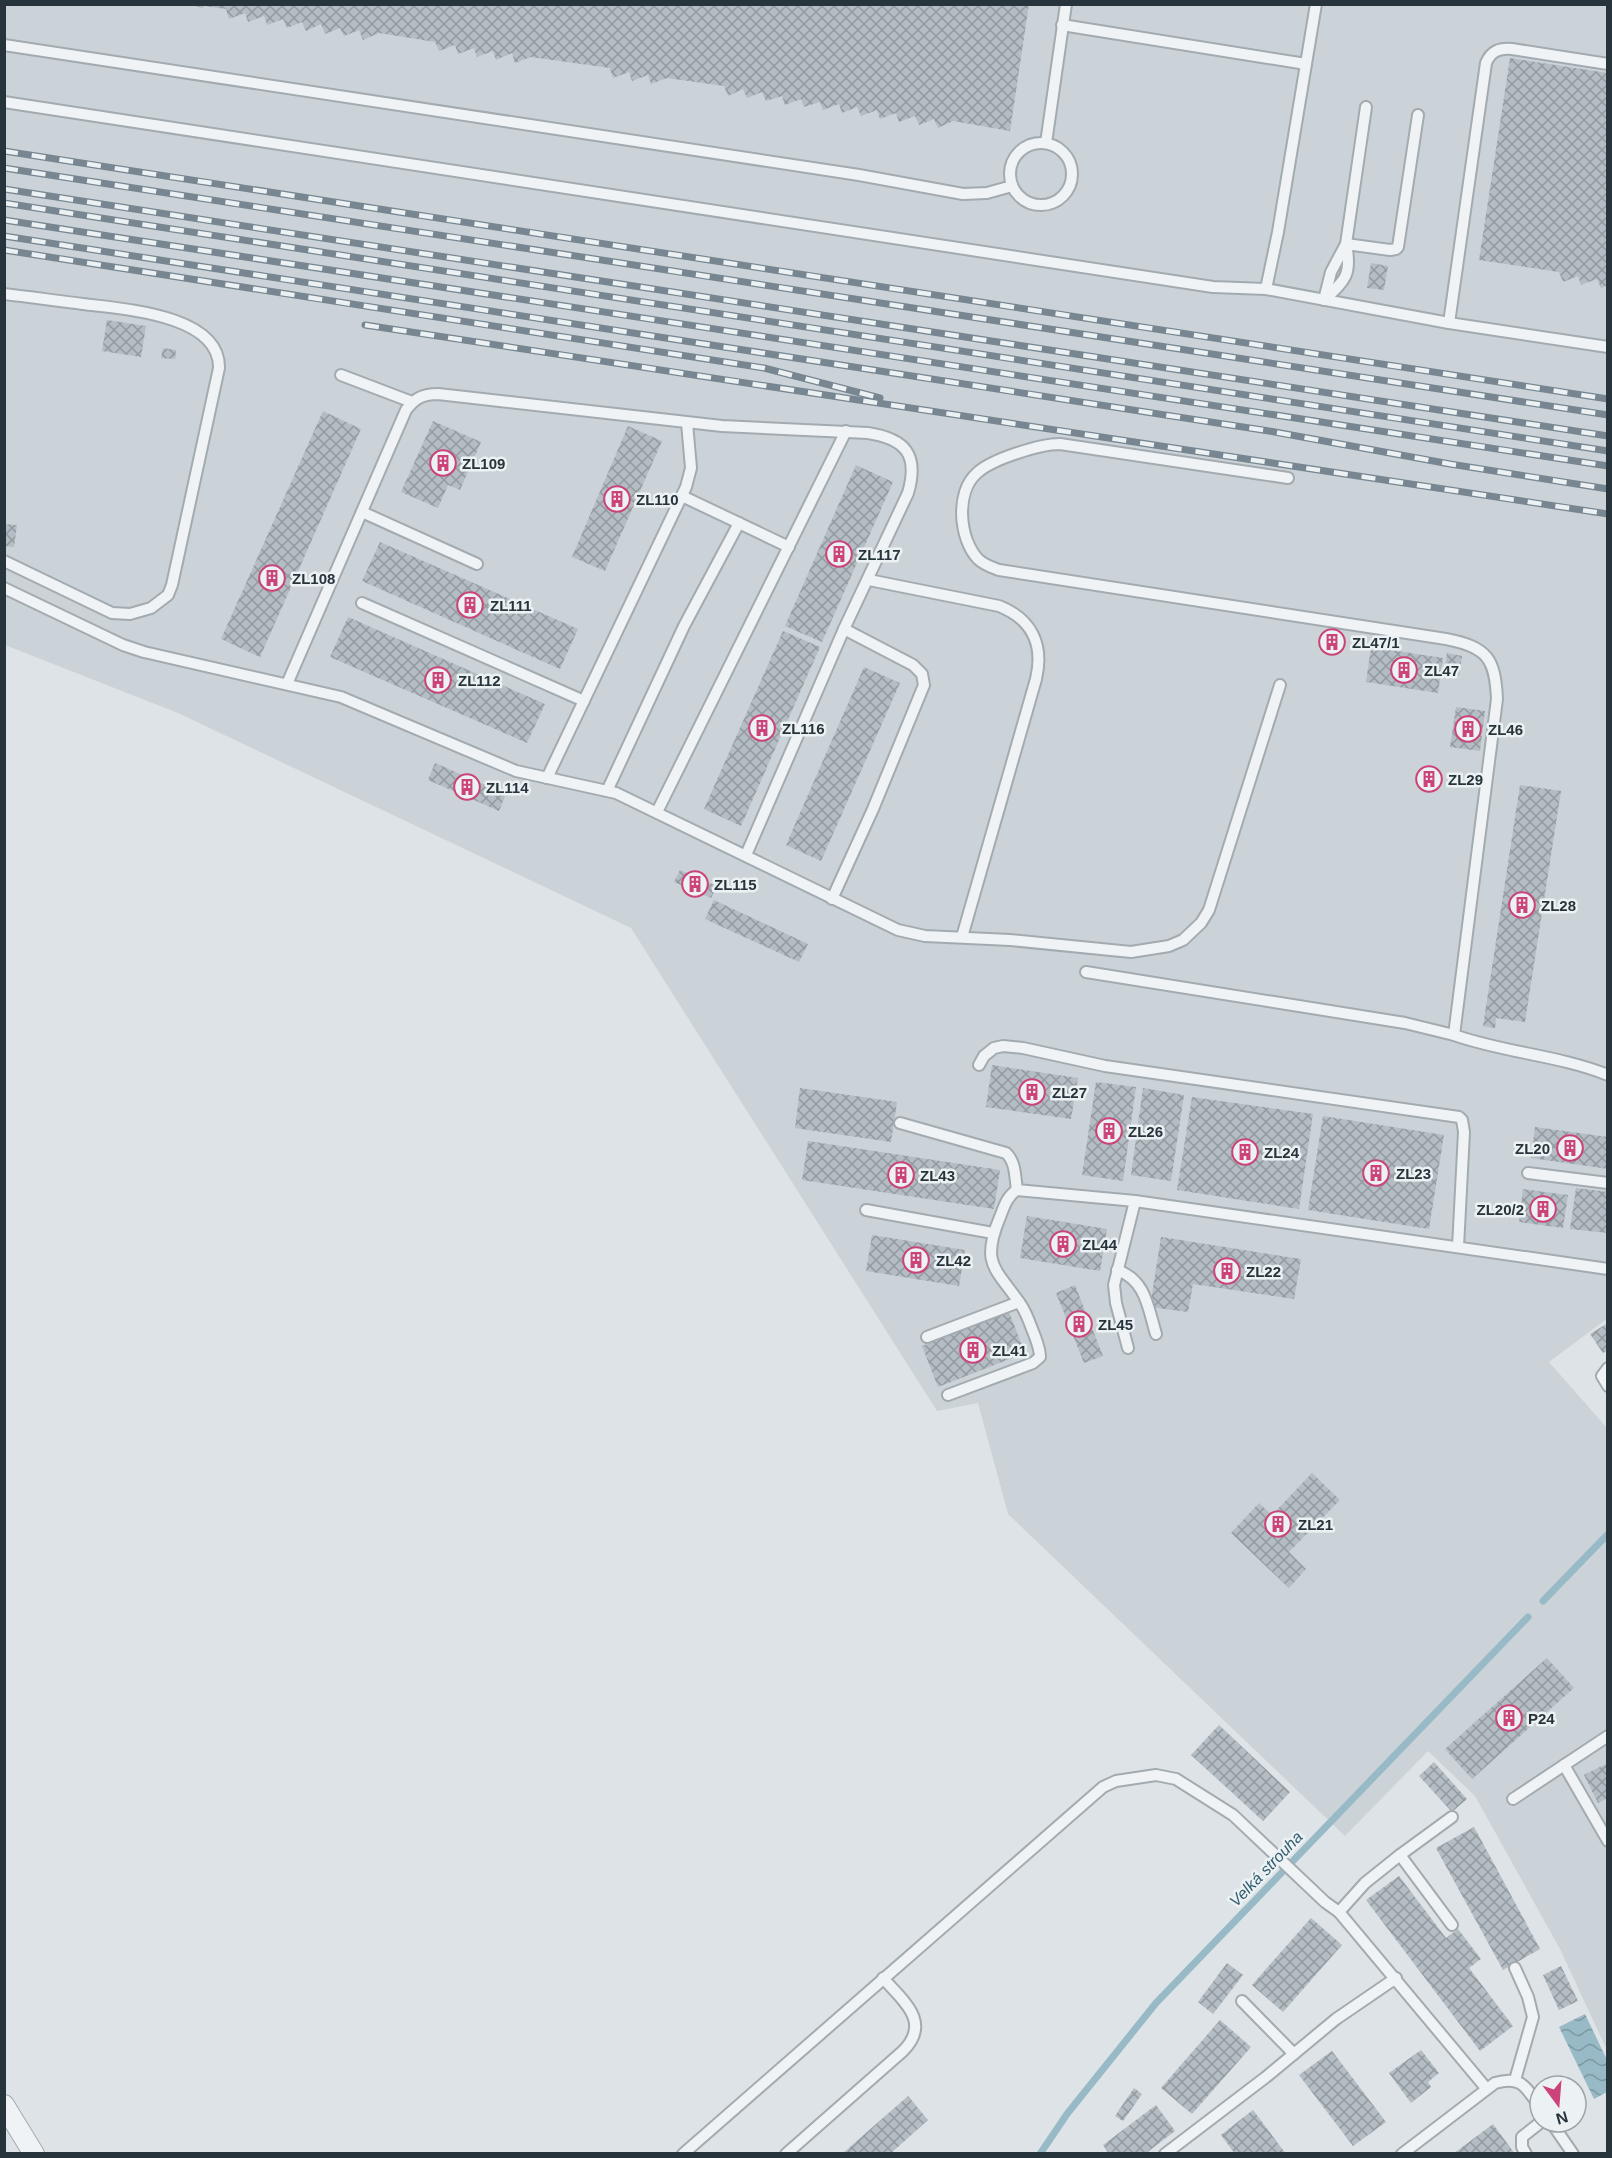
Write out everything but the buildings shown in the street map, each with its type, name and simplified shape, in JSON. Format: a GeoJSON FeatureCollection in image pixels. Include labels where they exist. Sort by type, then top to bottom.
{"type":"FeatureCollection","features":[{"type":"Feature","properties":{"kind":"street"},"geometry":{"type":"LineString","coordinates":[[4,2104],[34,2154]]}},
{"type":"Feature","properties":{"kind":"lane"},"geometry":{"type":"LineString","coordinates":[[1046,143],[1066,4]]}},
{"type":"Feature","properties":{"kind":"lane"},"geometry":{"type":"LineString","coordinates":[[1266,289],[1278,232],[1316,4]]}},
{"type":"Feature","properties":{"kind":"lane"},"geometry":{"type":"LineString","coordinates":[[1062,25],[1306,64]]}},
{"type":"Feature","properties":{"kind":"lane"},"geometry":{"type":"LineString","coordinates":[[4,45],[859,175],[963,194],[987,194],[1012,186]]}},
{"type":"Feature","properties":{"kind":"lane"},"geometry":{"type":"LineString","coordinates":[[1449,323],[1484,75],[1489,56],[1502,48],[1608,64]]}},
{"type":"Feature","properties":{"kind":"lane"},"geometry":{"type":"LineString","coordinates":[[4,102],[1214,287],[1266,289],[1449,323],[1608,348]]}},
{"type":"Feature","properties":{"kind":"lane"},"geometry":{"type":"LineString","coordinates":[[1324,300],[1341,284],[1348,273],[1349,259],[1346,244],[1366,107]]}},
{"type":"Feature","properties":{"kind":"lane"},"geometry":{"type":"LineString","coordinates":[[1346,244],[1390,250],[1398,246],[1418,115]]}},
{"type":"Feature","properties":{"kind":"lane"},"geometry":{"type":"LineString","coordinates":[[1046,143],[1059,148],[1071,164],[1072,178],[1068,191],[1058,201],[1038,205],[1025,201],[1012,186],[1010,168],[1015,157],[1028,145],[1046,143]]}},
{"type":"Feature","properties":{"kind":"lane"},"geometry":{"type":"LineString","coordinates":[[1324,300],[1331,272],[1346,244]]}},
{"type":"Feature","properties":{"kind":"lane"},"geometry":{"type":"LineString","coordinates":[[4,294],[145,312],[168,318],[207,339],[215,348],[219,368],[172,585],[168,595],[161,602],[141,612],[112,613],[4,561]]}},
{"type":"Feature","properties":{"kind":"lane"},"geometry":{"type":"LineString","coordinates":[[341,375],[412,402]]}},
{"type":"Feature","properties":{"kind":"lane"},"geometry":{"type":"LineString","coordinates":[[287,684],[406,410],[412,402],[427,394],[687,423],[882,435],[898,441],[908,450],[913,464],[913,477],[908,493],[844,629],[746,855]]}},
{"type":"Feature","properties":{"kind":"lane"},"geometry":{"type":"LineString","coordinates":[[547,778],[689,479],[691,468],[687,423]]}},
{"type":"Feature","properties":{"kind":"lane"},"geometry":{"type":"LineString","coordinates":[[657,812],[846,431]]}},
{"type":"Feature","properties":{"kind":"lane"},"geometry":{"type":"LineString","coordinates":[[1288,478],[1048,444],[1036,446],[987,466],[975,474],[964,498],[963,525],[966,538],[977,557],[985,565],[999,570],[1446,639],[1471,646],[1488,659],[1494,669],[1496,708],[1454,1035]]}},
{"type":"Feature","properties":{"kind":"lane"},"geometry":{"type":"LineString","coordinates":[[682,496],[789,547]]}},
{"type":"Feature","properties":{"kind":"lane"},"geometry":{"type":"LineString","coordinates":[[362,512],[477,564]]}},
{"type":"Feature","properties":{"kind":"lane"},"geometry":{"type":"LineString","coordinates":[[607,790],[684,626],[739,523]]}},
{"type":"Feature","properties":{"kind":"lane"},"geometry":{"type":"LineString","coordinates":[[869,580],[999,606],[1014,612],[1022,620],[1038,647],[1036,679],[962,937]]}},
{"type":"Feature","properties":{"kind":"lane"},"geometry":{"type":"LineString","coordinates":[[4,588],[123,645],[144,652],[317,690],[358,703],[516,771],[607,790],[657,812],[898,930],[911,934],[1062,944],[1131,952],[1169,946],[1193,933],[1202,923],[1215,896],[1280,685]]}},
{"type":"Feature","properties":{"kind":"lane"},"geometry":{"type":"LineString","coordinates":[[362,603],[584,701]]}},
{"type":"Feature","properties":{"kind":"lane"},"geometry":{"type":"LineString","coordinates":[[832,899],[893,763],[924,685],[922,674],[913,665],[844,629]]}},
{"type":"Feature","properties":{"kind":"lane"},"geometry":{"type":"LineString","coordinates":[[1086,972],[1405,1023],[1494,1048],[1575,1064],[1608,1075]]}},
{"type":"Feature","properties":{"kind":"lane"},"geometry":{"type":"LineString","coordinates":[[979,1065],[988,1052],[994,1048],[1003,1046],[1023,1048],[1105,1066],[1459,1117],[1462,1120],[1464,1132],[1458,1247]]}},
{"type":"Feature","properties":{"kind":"lane"},"geometry":{"type":"LineString","coordinates":[[900,1123],[1006,1153],[1013,1163],[1017,1190]]}},
{"type":"Feature","properties":{"kind":"lane"},"geometry":{"type":"LineString","coordinates":[[1528,1173],[1608,1184]]}},
{"type":"Feature","properties":{"kind":"lane"},"geometry":{"type":"LineString","coordinates":[[948,1395],[1038,1360],[1039,1348],[1028,1318],[1002,1280],[990,1255],[993,1233],[1005,1205],[1012,1193],[1017,1190],[1135,1201],[1608,1269]]}},
{"type":"Feature","properties":{"kind":"lane"},"geometry":{"type":"LineString","coordinates":[[1128,1348],[1114,1294],[1117,1270],[1135,1201]]}},
{"type":"Feature","properties":{"kind":"lane"},"geometry":{"type":"LineString","coordinates":[[866,1210],[993,1233]]}},
{"type":"Feature","properties":{"kind":"lane"},"geometry":{"type":"LineString","coordinates":[[1117,1270],[1137,1282],[1156,1334]]}},
{"type":"Feature","properties":{"kind":"lane"},"geometry":{"type":"LineString","coordinates":[[927,1337],[1019,1302]]}},
{"type":"Feature","properties":{"kind":"lane"},"geometry":{"type":"LineString","coordinates":[[1608,1368],[1602,1376],[1608,1386]]}},
{"type":"Feature","properties":{"kind":"lane"},"geometry":{"type":"LineString","coordinates":[[1513,1799],[1608,1736]]}},
{"type":"Feature","properties":{"kind":"lane"},"geometry":{"type":"LineString","coordinates":[[1564,1765],[1608,1841]]}},
{"type":"Feature","properties":{"kind":"lane"},"geometry":{"type":"LineString","coordinates":[[682,2154],[1103,1787],[1111,1783],[1156,1775],[1171,1777],[1216,1802],[1339,1912],[1486,2088]]}},
{"type":"Feature","properties":{"kind":"lane"},"geometry":{"type":"LineString","coordinates":[[1339,1912],[1365,1883],[1452,1817]]}},
{"type":"Feature","properties":{"kind":"lane"},"geometry":{"type":"LineString","coordinates":[[1400,1855],[1452,1925]]}},
{"type":"Feature","properties":{"kind":"lane"},"geometry":{"type":"LineString","coordinates":[[1515,1968],[1528,1997],[1533,2018],[1515,2080]]}},
{"type":"Feature","properties":{"kind":"lane"},"geometry":{"type":"LineString","coordinates":[[786,2154],[903,2051],[913,2039],[916,2025],[912,2012],[883,1978]]}},
{"type":"Feature","properties":{"kind":"lane"},"geometry":{"type":"LineString","coordinates":[[1165,2154],[1336,2019],[1396,1978]]}},
{"type":"Feature","properties":{"kind":"lane"},"geometry":{"type":"LineString","coordinates":[[1242,2001],[1294,2054]]}},
{"type":"Feature","properties":{"kind":"lane"},"geometry":{"type":"LineString","coordinates":[[1402,2154],[1486,2088],[1503,2080],[1515,2080],[1528,2091]]}},
{"type":"Feature","properties":{"kind":"lane"},"geometry":{"type":"LineString","coordinates":[[1527,2154],[1522,2147],[1522,2137],[1528,2132]]}},
{"type":"Feature","properties":{"kind":"lane"},"geometry":{"type":"LineString","coordinates":[[1559,2134],[1573,2154]]}},
{"type":"Feature","properties":{"kind":"shaded area"},"geometry":{"type":"Polygon","coordinates":[[[4,5],[1607,5],[1608,1318],[1549,1362],[1607,1428],[1607,2050],[1560,1949],[1475,1796],[1428,1751],[1345,1836],[1008,1514],[978,1403],[937,1411],[631,928],[178,713],[5,645],[4,5]]]}},
{"type":"Feature","properties":{"kind":"water"},"geometry":{"type":"Polygon","coordinates":[[[1585,2014],[1607,2060],[1607,2092],[1594,2099],[1588,2087],[1588,2074],[1582,2074],[1559,2027],[1585,2014]]]}},
{"type":"Feature","properties":{"kind":"waterway","name":"Velká strouha"},"geometry":{"type":"LineString","coordinates":[[1543,1601],[1608,1534]]}},
{"type":"Feature","properties":{"kind":"waterway","name":"Velká strouha"},"geometry":{"type":"LineString","coordinates":[[1040,2154],[1067,2114],[1156,2003],[1528,1617]]}},
{"type":"Feature","properties":{"kind":"railway"},"geometry":{"type":"LineString","coordinates":[[4,151],[1608,399]]}},
{"type":"Feature","properties":{"kind":"railway"},"geometry":{"type":"LineString","coordinates":[[4,168],[1608,415]]}},
{"type":"Feature","properties":{"kind":"railway"},"geometry":{"type":"LineString","coordinates":[[4,189],[1608,436]]}},
{"type":"Feature","properties":{"kind":"railway"},"geometry":{"type":"LineString","coordinates":[[4,203],[1608,451]]}},
{"type":"Feature","properties":{"kind":"railway"},"geometry":{"type":"LineString","coordinates":[[4,220],[1608,466]]}},
{"type":"Feature","properties":{"kind":"railway"},"geometry":{"type":"LineString","coordinates":[[4,236],[1269,431],[1450,464],[1608,489]]}},
{"type":"Feature","properties":{"kind":"railway"},"geometry":{"type":"LineString","coordinates":[[4,250],[764,368],[880,398]]}},
{"type":"Feature","properties":{"kind":"railway"},"geometry":{"type":"LineString","coordinates":[[365,325],[1608,514]]}},
{"type":"Feature","properties":{"kind":"place","name":"ZL109"},"geometry":{"type":"Point","coordinates":[443,463]}},
{"type":"Feature","properties":{"kind":"place","name":"ZL110"},"geometry":{"type":"Point","coordinates":[617,499]}},
{"type":"Feature","properties":{"kind":"place","name":"ZL117"},"geometry":{"type":"Point","coordinates":[839,554]}},
{"type":"Feature","properties":{"kind":"place","name":"ZL108"},"geometry":{"type":"Point","coordinates":[272,578]}},
{"type":"Feature","properties":{"kind":"place","name":"ZL111"},"geometry":{"type":"Point","coordinates":[470,605]}},
{"type":"Feature","properties":{"kind":"place","name":"ZL47/1"},"geometry":{"type":"Point","coordinates":[1332,642]}},
{"type":"Feature","properties":{"kind":"place","name":"ZL47"},"geometry":{"type":"Point","coordinates":[1404,670]}},
{"type":"Feature","properties":{"kind":"place","name":"ZL112"},"geometry":{"type":"Point","coordinates":[438,680]}},
{"type":"Feature","properties":{"kind":"place","name":"ZL116"},"geometry":{"type":"Point","coordinates":[762,728]}},
{"type":"Feature","properties":{"kind":"place","name":"ZL46"},"geometry":{"type":"Point","coordinates":[1468,729]}},
{"type":"Feature","properties":{"kind":"place","name":"ZL29"},"geometry":{"type":"Point","coordinates":[1429,779]}},
{"type":"Feature","properties":{"kind":"place","name":"ZL114"},"geometry":{"type":"Point","coordinates":[467,787]}},
{"type":"Feature","properties":{"kind":"place","name":"ZL115"},"geometry":{"type":"Point","coordinates":[695,884]}},
{"type":"Feature","properties":{"kind":"place","name":"ZL28"},"geometry":{"type":"Point","coordinates":[1522,905]}},
{"type":"Feature","properties":{"kind":"place","name":"ZL27"},"geometry":{"type":"Point","coordinates":[1032,1092]}},
{"type":"Feature","properties":{"kind":"place","name":"ZL26"},"geometry":{"type":"Point","coordinates":[1109,1131]}},
{"type":"Feature","properties":{"kind":"place","name":"ZL20"},"geometry":{"type":"Point","coordinates":[1570,1148]}},
{"type":"Feature","properties":{"kind":"place","name":"ZL24"},"geometry":{"type":"Point","coordinates":[1245,1152]}},
{"type":"Feature","properties":{"kind":"place","name":"ZL23"},"geometry":{"type":"Point","coordinates":[1376,1173]}},
{"type":"Feature","properties":{"kind":"place","name":"ZL43"},"geometry":{"type":"Point","coordinates":[901,1175]}},
{"type":"Feature","properties":{"kind":"place","name":"ZL20/2"},"geometry":{"type":"Point","coordinates":[1543,1209]}},
{"type":"Feature","properties":{"kind":"place","name":"ZL44"},"geometry":{"type":"Point","coordinates":[1063,1244]}},
{"type":"Feature","properties":{"kind":"place","name":"ZL42"},"geometry":{"type":"Point","coordinates":[916,1260]}},
{"type":"Feature","properties":{"kind":"place","name":"ZL22"},"geometry":{"type":"Point","coordinates":[1227,1271]}},
{"type":"Feature","properties":{"kind":"place","name":"ZL45"},"geometry":{"type":"Point","coordinates":[1079,1324]}},
{"type":"Feature","properties":{"kind":"place","name":"ZL41"},"geometry":{"type":"Point","coordinates":[973,1350]}},
{"type":"Feature","properties":{"kind":"place","name":"ZL21"},"geometry":{"type":"Point","coordinates":[1278,1524]}},
{"type":"Feature","properties":{"kind":"place","name":"P24"},"geometry":{"type":"Point","coordinates":[1509,1718]}}]}
